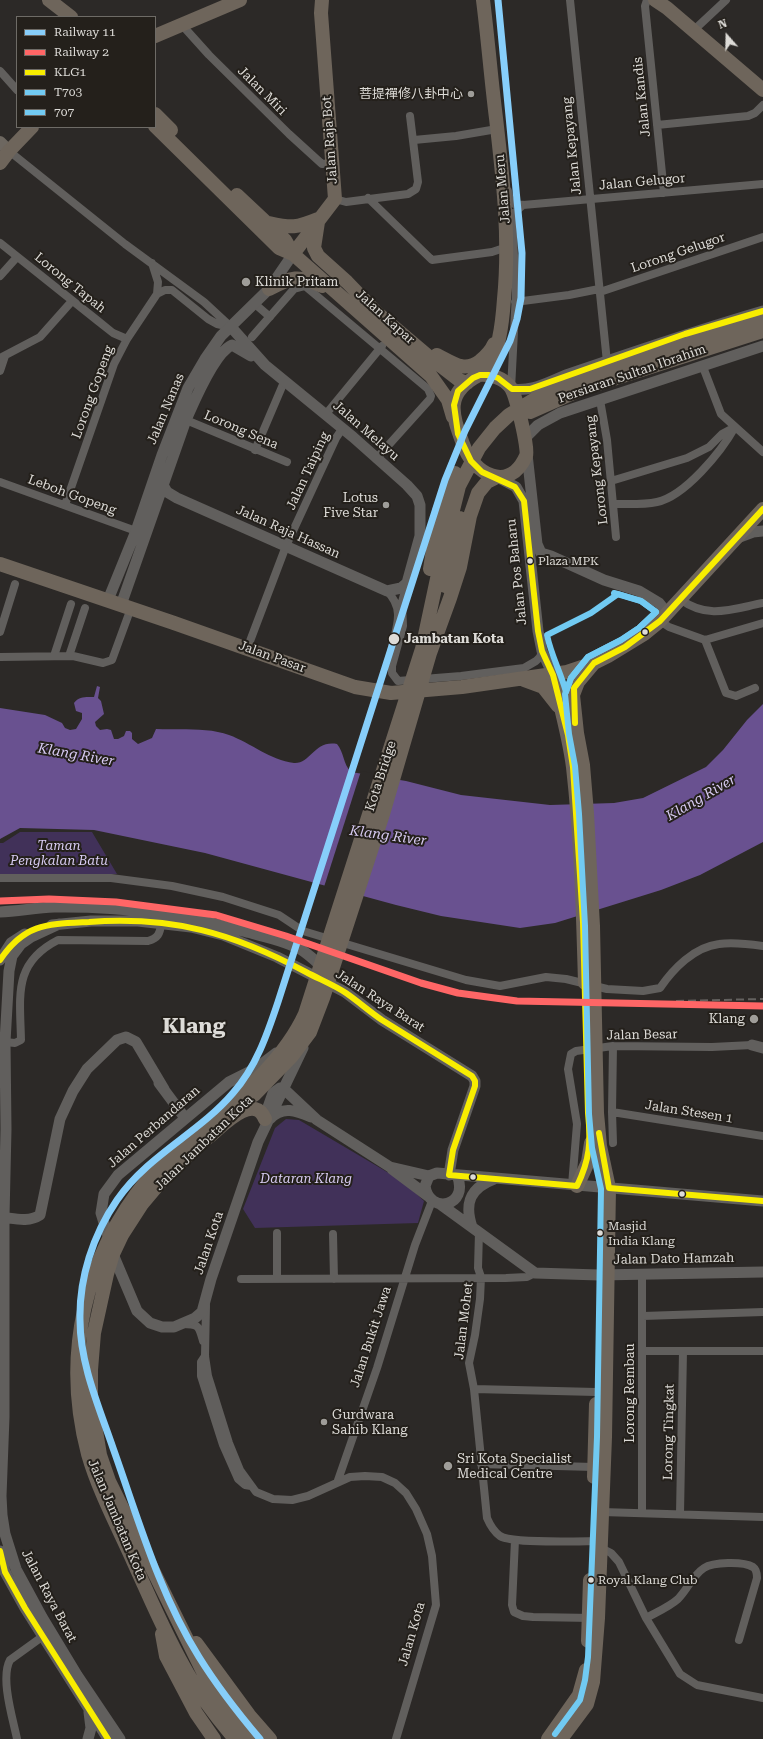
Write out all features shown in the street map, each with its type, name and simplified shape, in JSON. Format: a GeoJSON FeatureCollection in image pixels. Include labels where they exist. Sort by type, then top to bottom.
{"type":"FeatureCollection","features":[{"type":"Feature","properties":{"kind":"highway"},"geometry":{"type":"LineString","coordinates":[[49,0],[61,16]]}},
{"type":"Feature","properties":{"kind":"highway"},"geometry":{"type":"LineString","coordinates":[[49,0],[70,16]]}},
{"type":"Feature","properties":{"kind":"highway","name":"Jalan Meru"},"geometry":{"type":"LineString","coordinates":[[483,0],[508,247],[502,325],[499,344],[492,363],[484,375]]}},
{"type":"Feature","properties":{"kind":"highway"},"geometry":{"type":"LineString","coordinates":[[655,0],[694,30],[763,90]]}},
{"type":"Feature","properties":{"kind":"highway"},"geometry":{"type":"LineString","coordinates":[[156,36],[240,1]]}},
{"type":"Feature","properties":{"kind":"highway","name":"Jalan Raja Bot"},"geometry":{"type":"LineString","coordinates":[[293,254],[334,199],[319,4]]}},
{"type":"Feature","properties":{"kind":"highway","name":"Jalan Kapar"},"geometry":{"type":"LineString","coordinates":[[156,115],[231,190],[268,223],[285,240],[293,254],[337,294],[384,343],[431,376],[448,400],[453,417]]}},
{"type":"Feature","properties":{"kind":"highway","name":"Jalan Kapar"},"geometry":{"type":"LineString","coordinates":[[156,127],[279,248],[293,254]]}},
{"type":"Feature","properties":{"kind":"highway"},"geometry":{"type":"LineString","coordinates":[[3,152],[31,128]]}},
{"type":"Feature","properties":{"kind":"highway"},"geometry":{"type":"LineString","coordinates":[[268,223],[287,227],[296,227],[319,219]]}},
{"type":"Feature","properties":{"kind":"highway","name":"Jalan Kapar"},"geometry":{"type":"LineString","coordinates":[[319,219],[314,248],[318,256],[375,311],[458,380],[467,383]]}},
{"type":"Feature","properties":{"kind":"highway"},"geometry":{"type":"LineString","coordinates":[[269,289],[292,278],[300,277],[314,282],[337,294]]}},
{"type":"Feature","properties":{"kind":"highway"},"geometry":{"type":"LineString","coordinates":[[375,311],[404,330],[432,352],[456,365],[465,367],[473,366],[485,357],[492,348],[502,325]]}},
{"type":"Feature","properties":{"kind":"highway","name":"Persiaran Sultan Ibrahim"},"geometry":{"type":"LineString","coordinates":[[426,651],[444,546],[459,486],[479,448],[495,428],[509,415],[527,403],[561,386],[763,319]]}},
{"type":"Feature","properties":{"kind":"highway","name":"Persiaran Sultan Ibrahim"},"geometry":{"type":"LineString","coordinates":[[426,651],[468,492],[486,452],[507,428],[519,418],[534,409],[582,389],[763,331]]}},
{"type":"Feature","properties":{"kind":"highway"},"geometry":{"type":"LineString","coordinates":[[479,375],[484,375],[502,379],[511,389],[517,405],[525,438],[526,454],[520,465],[506,476],[497,477],[486,474],[479,470],[469,459],[453,417],[455,396],[467,383],[479,375]]}},
{"type":"Feature","properties":{"kind":"highway"},"geometry":{"type":"LineString","coordinates":[[426,651],[429,571],[439,511],[463,456],[464,448]]}},
{"type":"Feature","properties":{"kind":"highway"},"geometry":{"type":"LineString","coordinates":[[426,651],[460,567],[470,516],[481,487],[497,477]]}},
{"type":"Feature","properties":{"kind":"highway"},"geometry":{"type":"LineString","coordinates":[[574,1186],[588,1162],[593,1113],[572,734],[574,688],[594,663],[625,647],[664,617],[763,508]]}},
{"type":"Feature","properties":{"kind":"highway","name":"Jalan Pasar"},"geometry":{"type":"LineString","coordinates":[[0,564],[120,604],[355,687],[391,693],[462,687],[518,678],[553,675],[594,663]]}},
{"type":"Feature","properties":{"kind":"highway","name":"Kota Bridge"},"geometry":{"type":"LineString","coordinates":[[317,996],[383,814],[426,651]]}},
{"type":"Feature","properties":{"kind":"highway"},"geometry":{"type":"LineString","coordinates":[[553,675],[563,717]]}},
{"type":"Feature","properties":{"kind":"highway"},"geometry":{"type":"LineString","coordinates":[[518,678],[543,687],[551,695],[572,734]]}},
{"type":"Feature","properties":{"kind":"highway","name":"Jalan Jambatan Kota"},"geometry":{"type":"LineString","coordinates":[[248,1739],[221,1704],[211,1688],[110,1482],[100,1455],[90,1401],[94,1334],[107,1274],[113,1254],[122,1235],[142,1204],[164,1178],[270,1080],[297,1051],[310,1032],[317,996]]}},
{"type":"Feature","properties":{"kind":"highway","name":"Jalan Jambatan Kota"},"geometry":{"type":"LineString","coordinates":[[160,1622],[108,1507],[88,1454],[78,1400],[76,1366],[81,1325],[87,1296],[96,1268],[116,1225],[149,1179],[163,1163],[260,1076],[286,1046],[298,1029],[317,996]]}},
{"type":"Feature","properties":{"kind":"highway"},"geometry":{"type":"LineString","coordinates":[[201,1144],[238,1113],[256,1109],[262,1113],[266,1121]]}},
{"type":"Feature","properties":{"kind":"highway"},"geometry":{"type":"LineString","coordinates":[[593,1113],[600,1146],[605,1188],[603,1275],[605,1437],[602,1512],[596,1545]]}},
{"type":"Feature","properties":{"kind":"highway"},"geometry":{"type":"LineString","coordinates":[[591,1143],[605,1188]]}},
{"type":"Feature","properties":{"kind":"highway"},"geometry":{"type":"LineString","coordinates":[[548,1739],[576,1700],[584,1681],[593,1618],[596,1545],[594,1467],[596,1392],[603,1275]]}},
{"type":"Feature","properties":{"kind":"highway"},"geometry":{"type":"LineString","coordinates":[[174,1612],[248,1715],[270,1739]]}},
{"type":"Feature","properties":{"kind":"highway"},"geometry":{"type":"LineString","coordinates":[[562,1739],[587,1704],[589,1697],[596,1658],[593,1618]]}},
{"type":"Feature","properties":{"kind":"highway"},"geometry":{"type":"LineString","coordinates":[[160,1622],[166,1656],[196,1713],[214,1739]]}},
{"type":"Feature","properties":{"kind":"highway"},"geometry":{"type":"LineString","coordinates":[[160,1622],[188,1674],[235,1739]]}},
{"type":"Feature","properties":{"kind":"main road","name":"Jalan Nanas"},"geometry":{"type":"LineString","coordinates":[[120,604],[136,531],[162,455],[188,388],[221,336],[232,327],[269,289],[293,254]]}},
{"type":"Feature","properties":{"kind":"main road"},"geometry":{"type":"LineString","coordinates":[[511,389],[522,390],[539,387],[568,375],[685,334],[763,311]]}},
{"type":"Feature","properties":{"kind":"main road","name":"Jalan Melayu"},"geometry":{"type":"LineString","coordinates":[[232,327],[265,365],[284,382],[326,414],[376,459],[408,485],[417,496],[420,505],[420,536],[407,583]]}},
{"type":"Feature","properties":{"kind":"main road","name":"Jalan Nanas"},"geometry":{"type":"LineString","coordinates":[[120,604],[186,420],[198,392],[220,355],[226,347],[232,345],[265,365]]}},
{"type":"Feature","properties":{"kind":"main road"},"geometry":{"type":"LineString","coordinates":[[525,438],[538,425],[549,418],[763,346]]}},
{"type":"Feature","properties":{"kind":"main road","name":"Jalan Pos Baharu"},"geometry":{"type":"LineString","coordinates":[[526,454],[537,544],[541,554],[551,556],[604,580],[644,594],[659,602],[664,617]]}},
{"type":"Feature","properties":{"kind":"main road","name":"Jalan Pos Baharu"},"geometry":{"type":"LineString","coordinates":[[497,477],[516,487],[522,496],[526,517],[536,618],[542,651],[553,675]]}},
{"type":"Feature","properties":{"kind":"main road","name":"Jalan Raja Hassan"},"geometry":{"type":"LineString","coordinates":[[163,485],[167,492],[177,498],[387,591]]}},
{"type":"Feature","properties":{"kind":"main road"},"geometry":{"type":"LineString","coordinates":[[735,540],[753,532],[763,531]]}},
{"type":"Feature","properties":{"kind":"main road"},"geometry":{"type":"LineString","coordinates":[[530,563],[534,556],[541,554]]}},
{"type":"Feature","properties":{"kind":"main road"},"geometry":{"type":"LineString","coordinates":[[387,591],[401,588],[407,583]]}},
{"type":"Feature","properties":{"kind":"main road"},"geometry":{"type":"LineString","coordinates":[[0,912],[52,907],[74,907],[123,910],[214,923],[267,937],[300,949],[320,965],[345,992]]}},
{"type":"Feature","properties":{"kind":"main road","name":"Jalan Raya Barat"},"geometry":{"type":"LineString","coordinates":[[0,960],[3,951],[35,927],[91,921],[138,921],[191,927],[223,935],[293,965],[345,992],[382,1020],[472,1076]]}},
{"type":"Feature","properties":{"kind":"main road","name":"Jalan Raya Barat"},"geometry":{"type":"LineString","coordinates":[[7,1571],[1,1496],[4,1416],[2,1217],[6,1129],[3,1070],[8,995],[3,977],[12,956],[21,944],[31,937],[59,924]]}},
{"type":"Feature","properties":{"kind":"main road"},"geometry":{"type":"LineString","coordinates":[[293,965],[300,949]]}},
{"type":"Feature","properties":{"kind":"main road","name":"Jalan Kota"},"geometry":{"type":"LineString","coordinates":[[207,1295],[258,1142],[258,1135],[266,1121],[273,1093],[280,1088],[284,1089],[310,1032]]}},
{"type":"Feature","properties":{"kind":"main road"},"geometry":{"type":"LineString","coordinates":[[2,1217],[22,1220],[33,1219],[40,1215],[60,1119],[73,1091],[87,1069],[118,1040],[128,1037],[136,1042],[164,1089],[185,1118]]}},
{"type":"Feature","properties":{"kind":"main road"},"geometry":{"type":"LineString","coordinates":[[757,1045],[763,1048]]}},
{"type":"Feature","properties":{"kind":"main road","name":"Jalan Perbandaran"},"geometry":{"type":"LineString","coordinates":[[207,1295],[202,1312],[195,1318],[174,1326],[162,1327],[150,1323],[137,1311],[130,1299],[115,1259],[101,1213],[104,1194],[118,1175],[198,1107],[229,1082],[255,1069],[286,1046]]}},
{"type":"Feature","properties":{"kind":"main road","name":"Jalan Bukit Jawa"},"geometry":{"type":"LineString","coordinates":[[458,1133],[425,1186],[434,1200],[453,1201],[460,1193],[461,1187],[453,1175],[453,1150],[475,1086],[475,1081],[472,1076]]}},
{"type":"Feature","properties":{"kind":"main road"},"geometry":{"type":"LineString","coordinates":[[289,1077],[289,1085],[294,1098]]}},
{"type":"Feature","properties":{"kind":"main road"},"geometry":{"type":"LineString","coordinates":[[284,1089],[317,1120],[390,1168],[535,1273]]}},
{"type":"Feature","properties":{"kind":"main road"},"geometry":{"type":"LineString","coordinates":[[178,1108],[198,1107]]}},
{"type":"Feature","properties":{"kind":"main road"},"geometry":{"type":"LineString","coordinates":[[266,1121],[277,1112],[293,1110],[317,1120]]}},
{"type":"Feature","properties":{"kind":"main road"},"geometry":{"type":"LineString","coordinates":[[390,1168],[433,1175],[453,1175],[763,1201]]}},
{"type":"Feature","properties":{"kind":"main road"},"geometry":{"type":"LineString","coordinates":[[476,1230],[469,1217],[469,1200],[473,1192],[485,1183],[496,1179]]}},
{"type":"Feature","properties":{"kind":"main road","name":"Jalan Dato Hamzah"},"geometry":{"type":"LineString","coordinates":[[535,1273],[603,1275],[763,1272]]}},
{"type":"Feature","properties":{"kind":"main road","name":"Jalan Raya Barat"},"geometry":{"type":"LineString","coordinates":[[0,1552],[7,1571],[46,1634],[88,1707],[112,1738]]}},
{"type":"Feature","properties":{"kind":"main road","name":"Jalan Raya Barat"},"geometry":{"type":"LineString","coordinates":[[46,1634],[77,1675],[112,1738]]}},
{"type":"Feature","properties":{"kind":"main road"},"geometry":{"type":"LineString","coordinates":[[88,1707],[91,1728],[88,1739]]}},
{"type":"Feature","properties":{"kind":"street","name":"Jalan Kepayang"},"geometry":{"type":"LineString","coordinates":[[570,0],[607,362]]}},
{"type":"Feature","properties":{"kind":"street","name":"Jalan Kandis"},"geometry":{"type":"LineString","coordinates":[[647,0],[645,6],[664,193]]}},
{"type":"Feature","properties":{"kind":"street"},"geometry":{"type":"LineString","coordinates":[[694,30],[726,0]]}},
{"type":"Feature","properties":{"kind":"street","name":"Jalan Miri"},"geometry":{"type":"LineString","coordinates":[[182,24],[209,55],[289,134],[322,164],[332,163]]}},
{"type":"Feature","properties":{"kind":"street"},"geometry":{"type":"LineString","coordinates":[[0,71],[16,89]]}},
{"type":"Feature","properties":{"kind":"street"},"geometry":{"type":"LineString","coordinates":[[657,125],[748,116],[755,113],[763,105]]}},
{"type":"Feature","properties":{"kind":"street"},"geometry":{"type":"LineString","coordinates":[[334,199],[346,202],[408,194],[416,189],[418,182],[410,116]]}},
{"type":"Feature","properties":{"kind":"street"},"geometry":{"type":"LineString","coordinates":[[414,140],[456,136],[497,128]]}},
{"type":"Feature","properties":{"kind":"street"},"geometry":{"type":"LineString","coordinates":[[3,152],[204,302],[232,327]]}},
{"type":"Feature","properties":{"kind":"street"},"geometry":{"type":"LineString","coordinates":[[500,159],[510,200],[514,204],[523,205]]}},
{"type":"Feature","properties":{"kind":"street","name":"Jalan Gelugor"},"geometry":{"type":"LineString","coordinates":[[523,205],[763,184]]}},
{"type":"Feature","properties":{"kind":"street"},"geometry":{"type":"LineString","coordinates":[[368,198],[432,260],[492,252],[508,247]]}},
{"type":"Feature","properties":{"kind":"street","name":"Jalan Meru"},"geometry":{"type":"LineString","coordinates":[[511,389],[516,302],[512,218],[514,213],[523,205]]}},
{"type":"Feature","properties":{"kind":"street","name":"Lorong Gelugor"},"geometry":{"type":"LineString","coordinates":[[516,302],[599,290],[763,237]]}},
{"type":"Feature","properties":{"kind":"street","name":"Lorong Tapah"},"geometry":{"type":"LineString","coordinates":[[0,243],[113,333],[127,339]]}},
{"type":"Feature","properties":{"kind":"street"},"geometry":{"type":"LineString","coordinates":[[0,276],[17,257]]}},
{"type":"Feature","properties":{"kind":"street"},"geometry":{"type":"LineString","coordinates":[[152,263],[158,282],[157,294]]}},
{"type":"Feature","properties":{"kind":"street"},"geometry":{"type":"LineString","coordinates":[[252,337],[294,289],[305,286],[384,343],[428,389],[430,399],[376,459]]}},
{"type":"Feature","properties":{"kind":"street"},"geometry":{"type":"LineString","coordinates":[[157,294],[165,290],[172,290],[212,321],[232,327]]}},
{"type":"Feature","properties":{"kind":"street","name":"Lorong Gopeng"},"geometry":{"type":"LineString","coordinates":[[65,505],[114,364],[127,339],[157,294]]}},
{"type":"Feature","properties":{"kind":"street"},"geometry":{"type":"LineString","coordinates":[[0,371],[2,357],[40,337],[72,301]]}},
{"type":"Feature","properties":{"kind":"street"},"geometry":{"type":"LineString","coordinates":[[255,304],[270,317]]}},
{"type":"Feature","properties":{"kind":"street","name":"Jalan Taiping"},"geometry":{"type":"LineString","coordinates":[[326,414],[384,343]]}},
{"type":"Feature","properties":{"kind":"street"},"geometry":{"type":"LineString","coordinates":[[703,367],[721,414],[763,452]]}},
{"type":"Feature","properties":{"kind":"street"},"geometry":{"type":"LineString","coordinates":[[255,450],[284,382]]}},
{"type":"Feature","properties":{"kind":"street","name":"Lorong Kepayang"},"geometry":{"type":"LineString","coordinates":[[600,400],[607,440],[616,537]]}},
{"type":"Feature","properties":{"kind":"street","name":"Lorong Sena"},"geometry":{"type":"LineString","coordinates":[[186,420],[255,450],[287,462]]}},
{"type":"Feature","properties":{"kind":"street"},"geometry":{"type":"LineString","coordinates":[[611,481],[687,458],[709,447],[722,434],[735,427]]}},
{"type":"Feature","properties":{"kind":"street"},"geometry":{"type":"LineString","coordinates":[[613,504],[657,502],[676,495],[686,487],[727,442],[735,427]]}},
{"type":"Feature","properties":{"kind":"street","name":"Jalan Taiping"},"geometry":{"type":"LineString","coordinates":[[247,649],[286,546],[336,438],[342,429]]}},
{"type":"Feature","properties":{"kind":"street","name":"Leboh Gopeng"},"geometry":{"type":"LineString","coordinates":[[0,482],[136,531]]}},
{"type":"Feature","properties":{"kind":"street"},"geometry":{"type":"LineString","coordinates":[[407,583],[402,602],[402,626],[392,666],[392,672],[398,681],[461,676],[524,668],[536,661],[542,651]]}},
{"type":"Feature","properties":{"kind":"street"},"geometry":{"type":"LineString","coordinates":[[0,632],[15,584]]}},
{"type":"Feature","properties":{"kind":"street"},"geometry":{"type":"LineString","coordinates":[[387,591],[394,598],[398,608],[398,623],[391,646],[389,672],[390,679],[403,692]]}},
{"type":"Feature","properties":{"kind":"street"},"geometry":{"type":"LineString","coordinates":[[680,599],[688,606],[702,611],[723,612],[763,603]]}},
{"type":"Feature","properties":{"kind":"street"},"geometry":{"type":"LineString","coordinates":[[54,656],[71,604]]}},
{"type":"Feature","properties":{"kind":"street"},"geometry":{"type":"LineString","coordinates":[[0,657],[69,656],[103,662],[112,660],[120,604]]}},
{"type":"Feature","properties":{"kind":"street"},"geometry":{"type":"LineString","coordinates":[[69,656],[85,608]]}},
{"type":"Feature","properties":{"kind":"street"},"geometry":{"type":"LineString","coordinates":[[664,617],[669,627],[705,640],[763,623]]}},
{"type":"Feature","properties":{"kind":"street"},"geometry":{"type":"LineString","coordinates":[[705,640],[726,693],[736,696],[755,688]]}},
{"type":"Feature","properties":{"kind":"street"},"geometry":{"type":"LineString","coordinates":[[0,878],[111,878],[172,886],[223,898],[279,916],[303,931],[466,980],[500,986],[546,977],[566,978],[607,989],[643,991],[660,988],[671,973],[683,961],[704,948],[718,944],[763,946]]}},
{"type":"Feature","properties":{"kind":"street"},"geometry":{"type":"LineString","coordinates":[[5,1042],[15,1043],[21,1040],[23,974],[33,957],[46,946],[58,940],[148,942],[160,934],[161,924]]}},
{"type":"Feature","properties":{"kind":"street","name":"Jalan Besar"},"geometry":{"type":"LineString","coordinates":[[574,1186],[577,1124],[568,1069],[571,1054],[576,1051],[613,1046],[712,1047],[757,1045]]}},
{"type":"Feature","properties":{"kind":"street"},"geometry":{"type":"LineString","coordinates":[[613,1046],[613,1143]]}},
{"type":"Feature","properties":{"kind":"street","name":"Jalan Stesen 1"},"geometry":{"type":"LineString","coordinates":[[612,1112],[763,1136]]}},
{"type":"Feature","properties":{"kind":"street","name":"Jalan Bukit Jawa"},"geometry":{"type":"LineString","coordinates":[[337,1483],[416,1245],[434,1200]]}},
{"type":"Feature","properties":{"kind":"street","name":"Jalan Mohet"},"geometry":{"type":"LineString","coordinates":[[476,1230],[478,1268],[481,1277],[476,1335],[469,1363],[474,1389],[487,1518],[491,1527],[501,1536],[515,1540]]}},
{"type":"Feature","properties":{"kind":"street"},"geometry":{"type":"LineString","coordinates":[[277,1233],[277,1279]]}},
{"type":"Feature","properties":{"kind":"street"},"geometry":{"type":"LineString","coordinates":[[333,1234],[334,1279]]}},
{"type":"Feature","properties":{"kind":"street"},"geometry":{"type":"LineString","coordinates":[[241,1279],[527,1277],[535,1273]]}},
{"type":"Feature","properties":{"kind":"street","name":"Lorong Rembau"},"geometry":{"type":"LineString","coordinates":[[642,1274],[642,1512]]}},
{"type":"Feature","properties":{"kind":"street","name":"Jalan Kota"},"geometry":{"type":"LineString","coordinates":[[207,1295],[205,1351],[201,1362],[201,1376],[238,1479],[267,1498],[292,1500],[308,1496],[350,1477],[382,1477],[395,1482],[406,1492],[416,1509],[427,1534],[432,1556],[436,1605],[396,1739]]}},
{"type":"Feature","properties":{"kind":"street"},"geometry":{"type":"LineString","coordinates":[[643,1316],[763,1312]]}},
{"type":"Feature","properties":{"kind":"street"},"geometry":{"type":"LineString","coordinates":[[180,1324],[196,1325],[199,1328],[205,1351]]}},
{"type":"Feature","properties":{"kind":"street"},"geometry":{"type":"LineString","coordinates":[[642,1351],[763,1351]]}},
{"type":"Feature","properties":{"kind":"street","name":"Lorong Tingkat"},"geometry":{"type":"LineString","coordinates":[[680,1514],[683,1351]]}},
{"type":"Feature","properties":{"kind":"street"},"geometry":{"type":"LineString","coordinates":[[474,1389],[596,1392]]}},
{"type":"Feature","properties":{"kind":"street"},"geometry":{"type":"LineString","coordinates":[[482,1464],[594,1467]]}},
{"type":"Feature","properties":{"kind":"street"},"geometry":{"type":"LineString","coordinates":[[602,1512],[642,1512],[763,1517]]}},
{"type":"Feature","properties":{"kind":"street"},"geometry":{"type":"LineString","coordinates":[[593,1618],[524,1616],[514,1612],[512,1605],[515,1540],[596,1545],[611,1553],[619,1562],[646,1618],[680,1674],[697,1685],[763,1698]]}},
{"type":"Feature","properties":{"kind":"street"},"geometry":{"type":"LineString","coordinates":[[646,1618],[669,1606],[678,1598],[703,1568],[710,1565],[736,1564],[751,1566],[756,1572],[757,1578],[739,1640]]}},
{"type":"Feature","properties":{"kind":"street"},"geometry":{"type":"LineString","coordinates":[[17,1739],[8,1688],[7,1665],[10,1660],[46,1634]]}},
{"type":"Feature","properties":{"kind":"green space","name":"Taman Pengkalan Batu"},"geometry":{"type":"Polygon","coordinates":[[[20,832],[92,832],[117,874],[0,874],[0,843],[3,843],[20,832]]]}},
{"type":"Feature","properties":{"kind":"green space","name":"Dataran Klang"},"geometry":{"type":"Polygon","coordinates":[[[286,1119],[299,1120],[404,1182],[424,1201],[418,1223],[255,1228],[243,1209],[275,1128],[286,1119]]]}},
{"type":"Feature","properties":{"kind":"water","name":"Klang River"},"geometry":{"type":"Polygon","coordinates":[[[97,686],[100,687],[98,698],[101,701],[104,714],[95,722],[96,726],[100,730],[111,730],[114,739],[124,736],[126,731],[130,731],[132,733],[132,739],[138,744],[152,738],[156,729],[193,729],[221,732],[237,738],[269,755],[294,763],[305,760],[323,745],[337,744],[348,769],[351,772],[406,781],[461,795],[550,805],[614,803],[643,798],[706,767],[723,750],[747,720],[763,704],[763,842],[700,875],[661,890],[555,923],[520,928],[441,916],[205,853],[94,830],[20,828],[0,839],[0,708],[45,715],[62,723],[65,728],[70,730],[76,729],[82,719],[82,713],[76,711],[74,703],[80,698],[94,697],[97,686]]]}},
{"type":"Feature","properties":{"kind":"pier"},"geometry":{"type":"Polygon","coordinates":[[[361,771],[398,778],[361,898],[324,887],[361,771]]]}},
{"type":"Feature","properties":{"kind":"railway"},"geometry":{"type":"LineString","coordinates":[[676,1001],[763,999]]}},
{"type":"Feature","properties":{"kind":"rail line","name":"11"},"geometry":{"type":"LineString","coordinates":[[260,1739],[228,1699],[199,1657],[172,1607],[150,1555],[91,1385],[83,1353],[81,1336],[80,1304],[82,1288],[94,1242],[108,1213],[117,1200],[144,1170],[205,1121],[233,1093],[248,1072],[260,1050],[278,1002],[445,480],[465,431],[510,341],[517,319],[521,298],[522,253],[498,0]]}},
{"type":"Feature","properties":{"kind":"rail line","name":"2"},"geometry":{"type":"LineString","coordinates":[[0,901],[49,899],[116,902],[216,915],[286,936],[421,983],[458,993],[517,1001],[763,1006]]}},
{"type":"Feature","properties":{"kind":"transit line","name":"KLG1"},"geometry":{"type":"LineString","coordinates":[[0,960],[9,948],[28,932],[49,925],[74,923],[119,921],[175,925],[227,937],[253,947],[279,958],[341,990],[382,1020],[472,1076],[475,1081],[475,1086],[453,1150],[449,1175],[577,1186],[587,1159],[589,1133],[583,922],[573,767],[568,735],[553,675],[542,651],[538,631],[524,501],[515,487],[482,472],[471,461],[458,434],[454,405],[458,391],[473,378],[480,375],[489,375],[498,378],[512,389],[530,389],[685,334],[763,311]]}},
{"type":"Feature","properties":{"kind":"transit line","name":"KLG1"},"geometry":{"type":"LineString","coordinates":[[575,723],[574,688],[594,663],[625,647],[660,621],[763,509]]}},
{"type":"Feature","properties":{"kind":"transit line","name":"707"},"geometry":{"type":"LineString","coordinates":[[555,1734],[580,1700],[585,1680],[588,1657],[597,1437],[601,1189],[592,1148],[589,1114],[585,926],[579,814],[575,766],[569,734],[565,694],[571,678],[588,657],[621,640],[639,628],[656,612],[641,601],[614,593]]}},
{"type":"Feature","properties":{"kind":"transit line","name":"T703"},"geometry":{"type":"LineString","coordinates":[[618,594],[641,601],[656,612],[639,628],[621,640],[588,657],[571,678],[566,692],[547,635],[591,613],[618,594]]}},
{"type":"Feature","properties":{"kind":"transit line","name":"KLG1"},"geometry":{"type":"LineString","coordinates":[[599,1133],[609,1188],[763,1201]]}},
{"type":"Feature","properties":{"kind":"transit line","name":"KLG1"},"geometry":{"type":"LineString","coordinates":[[0,1551],[5,1572],[25,1608],[108,1739]]}},
{"type":"Feature","properties":{"kind":"place","name":"菩提禪修八卦中心"},"geometry":{"type":"Point","coordinates":[471,94]}},
{"type":"Feature","properties":{"kind":"place","name":"Klinik Pritam"},"geometry":{"type":"Point","coordinates":[246,282]}},
{"type":"Feature","properties":{"kind":"place","name":"Lotus Five Star"},"geometry":{"type":"Point","coordinates":[386,505]}},
{"type":"Feature","properties":{"kind":"place","name":"Plaza MPK"},"geometry":{"type":"Point","coordinates":[530,561]}},
{"type":"Feature","properties":{"kind":"place","name":"Jambatan Kota"},"geometry":{"type":"Point","coordinates":[394,639]}},
{"type":"Feature","properties":{"kind":"place","name":"Klang"},"geometry":{"type":"Point","coordinates":[754,1019]}},
{"type":"Feature","properties":{"kind":"place","name":"Masjid India Klang"},"geometry":{"type":"Point","coordinates":[600,1233]}},
{"type":"Feature","properties":{"kind":"place","name":"Gurdwara Sahib Klang"},"geometry":{"type":"Point","coordinates":[324,1422]}},
{"type":"Feature","properties":{"kind":"place","name":"Sri Kota Specialist Medical Centre"},"geometry":{"type":"Point","coordinates":[448,1466]}},
{"type":"Feature","properties":{"kind":"place","name":"Royal Klang Club"},"geometry":{"type":"Point","coordinates":[591,1580]}},
{"type":"Feature","properties":{"kind":"district","name":"Klang"},"geometry":{"type":"Point","coordinates":[194,1027]}}]}
